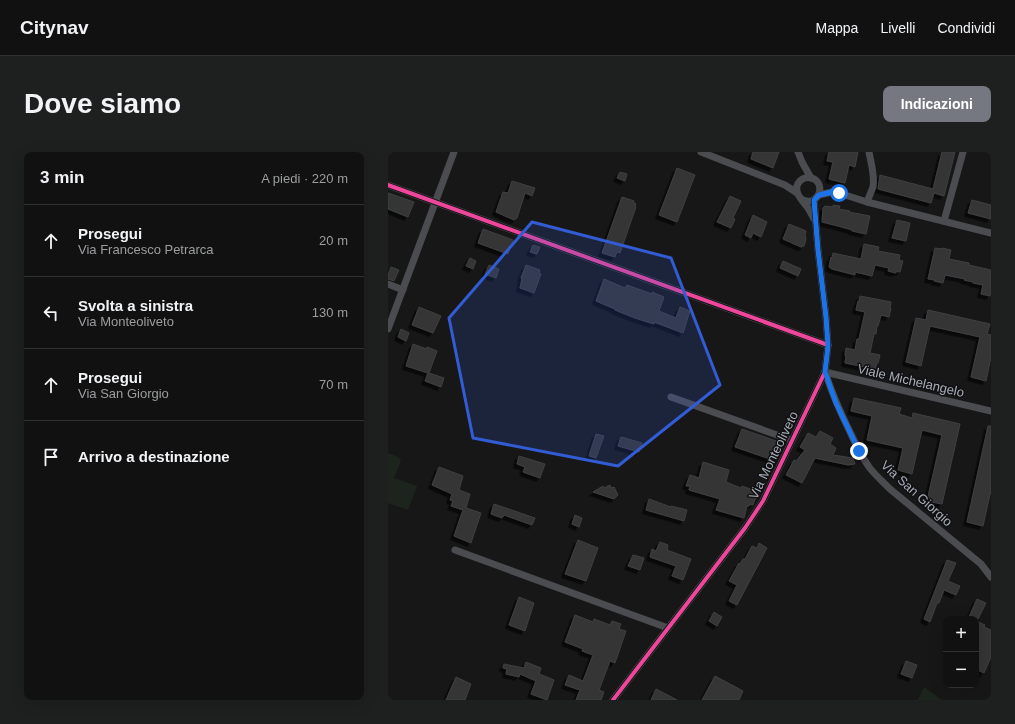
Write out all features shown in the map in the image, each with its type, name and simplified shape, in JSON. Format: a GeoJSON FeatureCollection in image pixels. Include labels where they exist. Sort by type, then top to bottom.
{"type":"FeatureCollection","features":[{"type":"Feature","properties":{"kind":"street"},"geometry":{"type":"LineString","coordinates":[[388,329],[454,152]]}},
{"type":"Feature","properties":{"kind":"street"},"geometry":{"type":"LineString","coordinates":[[701,152],[785,184],[806,201],[810,201],[832,192]]}},
{"type":"Feature","properties":{"kind":"street"},"geometry":{"type":"LineString","coordinates":[[798,152],[811,178],[820,186],[832,192],[991,233]]}},
{"type":"Feature","properties":{"kind":"street"},"geometry":{"type":"LineString","coordinates":[[868,202],[873,182],[869,152]]}},
{"type":"Feature","properties":{"kind":"street"},"geometry":{"type":"LineString","coordinates":[[944,221],[963,152]]}},
{"type":"Feature","properties":{"kind":"street"},"geometry":{"type":"LineString","coordinates":[[799,196],[797,186],[801,181],[802,162]]}},
{"type":"Feature","properties":{"kind":"street"},"geometry":{"type":"LineString","coordinates":[[785,184],[811,178]]}},
{"type":"Feature","properties":{"kind":"street"},"geometry":{"type":"LineString","coordinates":[[388,185],[828,346]]}},
{"type":"Feature","properties":{"kind":"street"},"geometry":{"type":"LineString","coordinates":[[817,197],[820,186]]}},
{"type":"Feature","properties":{"kind":"street","name":"Via Monteoliveto"},"geometry":{"type":"LineString","coordinates":[[799,196],[815,221]]}},
{"type":"Feature","properties":{"kind":"street","name":"Via Monteoliveto"},"geometry":{"type":"LineString","coordinates":[[613,700],[745,528],[763,501],[825,372],[828,346],[815,221],[817,197]]}},
{"type":"Feature","properties":{"kind":"street"},"geometry":{"type":"LineString","coordinates":[[388,284],[403,290]]}},
{"type":"Feature","properties":{"kind":"street","name":"Viale Michelangelo"},"geometry":{"type":"LineString","coordinates":[[825,372],[991,411]]}},
{"type":"Feature","properties":{"kind":"street","name":"Via San Giorgio"},"geometry":{"type":"LineString","coordinates":[[825,372],[830,388],[846,424],[859,451],[869,467],[890,490],[981,564],[991,577]]}},
{"type":"Feature","properties":{"kind":"street"},"geometry":{"type":"LineString","coordinates":[[671,397],[791,440]]}},
{"type":"Feature","properties":{"kind":"street"},"geometry":{"type":"LineString","coordinates":[[455,550],[668,628]]}},
{"type":"Feature","properties":{"kind":"highlighted area"},"geometry":{"type":"Polygon","coordinates":[[[532,222],[671,258],[720,385],[618,466],[473,438],[449,318],[532,222]]]}},
{"type":"Feature","properties":{"kind":"shaded area"},"geometry":{"type":"Polygon","coordinates":[[[388,453],[398,457],[401,460],[394,478],[417,486],[408,510],[388,503],[388,453]]]}},
{"type":"Feature","properties":{"kind":"shaded area"},"geometry":{"type":"Polygon","coordinates":[[[924,687],[942,700],[918,700],[924,687]]]}},
{"type":"Feature","properties":{"kind":"building"},"geometry":{"type":"Polygon","coordinates":[[[753,152],[779,152],[773,168],[751,159],[753,152]]]}},
{"type":"Feature","properties":{"kind":"building"},"geometry":{"type":"Polygon","coordinates":[[[829,152],[858,152],[855,167],[849,165],[845,183],[829,179],[833,162],[827,161],[829,152]]]}},
{"type":"Feature","properties":{"kind":"building"},"geometry":{"type":"Polygon","coordinates":[[[942,152],[955,152],[944,196],[934,193],[931,203],[878,189],[880,175],[933,189],[942,152]]]}},
{"type":"Feature","properties":{"kind":"building"},"geometry":{"type":"Polygon","coordinates":[[[677,168],[695,175],[677,222],[659,215],[677,168]]]}},
{"type":"Feature","properties":{"kind":"building"},"geometry":{"type":"Polygon","coordinates":[[[620,172],[627,174],[625,181],[617,178],[620,172]]]}},
{"type":"Feature","properties":{"kind":"building"},"geometry":{"type":"Polygon","coordinates":[[[512,181],[535,188],[532,196],[525,193],[517,218],[514,220],[496,212],[503,192],[508,193],[512,181]]]}},
{"type":"Feature","properties":{"kind":"building"},"geometry":{"type":"Polygon","coordinates":[[[388,193],[414,202],[408,217],[388,209],[388,193]]]}},
{"type":"Feature","properties":{"kind":"building"},"geometry":{"type":"Polygon","coordinates":[[[730,196],[741,201],[733,218],[735,219],[731,228],[717,222],[730,196]]]}},
{"type":"Feature","properties":{"kind":"building"},"geometry":{"type":"Polygon","coordinates":[[[622,197],[634,201],[636,207],[620,253],[617,252],[615,257],[602,253],[622,197]]]}},
{"type":"Feature","properties":{"kind":"building"},"geometry":{"type":"Polygon","coordinates":[[[972,200],[991,205],[991,219],[968,213],[972,200]]]}},
{"type":"Feature","properties":{"kind":"building"},"geometry":{"type":"Polygon","coordinates":[[[833,205],[840,206],[839,209],[850,211],[849,212],[870,216],[866,234],[822,222],[823,208],[825,206],[833,207],[833,205]]]}},
{"type":"Feature","properties":{"kind":"building"},"geometry":{"type":"Polygon","coordinates":[[[753,215],[767,222],[761,237],[753,233],[751,238],[745,235],[753,215]]]}},
{"type":"Feature","properties":{"kind":"building"},"geometry":{"type":"Polygon","coordinates":[[[897,220],[910,223],[906,241],[892,238],[897,220]]]}},
{"type":"Feature","properties":{"kind":"building"},"geometry":{"type":"Polygon","coordinates":[[[789,224],[806,231],[804,246],[801,247],[783,239],[789,224]]]}},
{"type":"Feature","properties":{"kind":"building"},"geometry":{"type":"Polygon","coordinates":[[[483,229],[513,240],[508,254],[478,243],[483,229]]]}},
{"type":"Feature","properties":{"kind":"building"},"geometry":{"type":"Polygon","coordinates":[[[864,244],[879,247],[878,251],[900,255],[899,260],[903,261],[900,272],[896,271],[896,273],[888,271],[889,268],[875,265],[872,276],[855,272],[855,275],[829,267],[833,253],[861,259],[864,244]]]}},
{"type":"Feature","properties":{"kind":"building"},"geometry":{"type":"Polygon","coordinates":[[[533,245],[540,247],[537,254],[530,252],[533,245]]]}},
{"type":"Feature","properties":{"kind":"building"},"geometry":{"type":"Polygon","coordinates":[[[935,248],[951,250],[949,259],[991,270],[990,296],[981,294],[983,285],[964,280],[965,279],[945,275],[943,283],[928,279],[935,248]]]}},
{"type":"Feature","properties":{"kind":"building"},"geometry":{"type":"Polygon","coordinates":[[[470,258],[476,261],[473,269],[466,266],[470,258]]]}},
{"type":"Feature","properties":{"kind":"building"},"geometry":{"type":"Polygon","coordinates":[[[783,261],[801,269],[798,276],[780,268],[783,261]]]}},
{"type":"Feature","properties":{"kind":"building"},"geometry":{"type":"Polygon","coordinates":[[[489,265],[499,269],[496,278],[485,274],[489,265]]]}},
{"type":"Feature","properties":{"kind":"building"},"geometry":{"type":"Polygon","coordinates":[[[526,265],[540,270],[539,273],[541,274],[534,293],[520,288],[521,278],[526,265]]]}},
{"type":"Feature","properties":{"kind":"building"},"geometry":{"type":"Polygon","coordinates":[[[391,267],[399,270],[394,281],[388,279],[391,267]]]}},
{"type":"Feature","properties":{"kind":"building"},"geometry":{"type":"Polygon","coordinates":[[[604,279],[625,288],[627,285],[664,297],[659,311],[676,318],[680,307],[690,311],[683,333],[654,322],[654,324],[635,318],[596,301],[604,279]]]}},
{"type":"Feature","properties":{"kind":"building"},"geometry":{"type":"Polygon","coordinates":[[[860,296],[891,302],[889,317],[881,315],[876,334],[874,334],[870,353],[880,355],[875,369],[845,363],[846,348],[855,350],[857,339],[859,339],[865,312],[856,310],[860,296]]]}},
{"type":"Feature","properties":{"kind":"building"},"geometry":{"type":"Polygon","coordinates":[[[419,307],[441,316],[433,333],[412,325],[419,307]]]}},
{"type":"Feature","properties":{"kind":"building"},"geometry":{"type":"Polygon","coordinates":[[[928,310],[990,324],[987,334],[991,335],[991,357],[986,381],[971,377],[980,337],[930,326],[921,366],[906,362],[916,318],[926,320],[928,310]]]}},
{"type":"Feature","properties":{"kind":"building"},"geometry":{"type":"Polygon","coordinates":[[[401,329],[409,333],[406,341],[398,337],[401,329]]]}},
{"type":"Feature","properties":{"kind":"building"},"geometry":{"type":"Polygon","coordinates":[[[413,344],[437,351],[429,373],[444,378],[441,387],[425,381],[428,373],[406,366],[413,344]]]}},
{"type":"Feature","properties":{"kind":"building"},"geometry":{"type":"Polygon","coordinates":[[[854,398],[901,408],[899,414],[912,418],[913,413],[960,424],[942,504],[927,501],[942,435],[922,430],[912,474],[898,470],[903,448],[867,440],[872,416],[851,411],[854,398]]]}},
{"type":"Feature","properties":{"kind":"building"},"geometry":{"type":"Polygon","coordinates":[[[988,426],[991,426],[991,490],[983,526],[967,522],[988,426]]]}},
{"type":"Feature","properties":{"kind":"building"},"geometry":{"type":"Polygon","coordinates":[[[742,429],[779,442],[773,460],[735,447],[742,429]]]}},
{"type":"Feature","properties":{"kind":"building"},"geometry":{"type":"Polygon","coordinates":[[[820,431],[833,438],[830,444],[836,448],[833,455],[853,458],[855,464],[848,465],[815,458],[802,483],[786,475],[794,460],[796,461],[805,450],[800,447],[808,433],[816,437],[820,431]]]}},
{"type":"Feature","properties":{"kind":"building"},"geometry":{"type":"Polygon","coordinates":[[[596,434],[604,436],[596,458],[589,456],[596,434]]]}},
{"type":"Feature","properties":{"kind":"building"},"geometry":{"type":"Polygon","coordinates":[[[621,437],[642,443],[639,452],[618,446],[621,437]]]}},
{"type":"Feature","properties":{"kind":"building"},"geometry":{"type":"Polygon","coordinates":[[[519,456],[545,464],[540,478],[523,472],[525,467],[517,464],[519,456]]]}},
{"type":"Feature","properties":{"kind":"building"},"geometry":{"type":"Polygon","coordinates":[[[703,462],[729,470],[726,482],[741,488],[742,486],[759,492],[753,505],[750,504],[747,506],[744,518],[716,510],[720,499],[689,490],[690,486],[686,486],[690,475],[699,478],[703,462]]]}},
{"type":"Feature","properties":{"kind":"building"},"geometry":{"type":"Polygon","coordinates":[[[439,467],[463,476],[459,490],[470,494],[466,508],[481,513],[471,543],[454,536],[463,510],[451,506],[453,501],[450,500],[452,494],[432,485],[439,467]]]}},
{"type":"Feature","properties":{"kind":"building"},"geometry":{"type":"Polygon","coordinates":[[[610,485],[611,488],[614,487],[618,495],[614,499],[593,492],[603,486],[604,488],[610,485]]]}},
{"type":"Feature","properties":{"kind":"building"},"geometry":{"type":"Polygon","coordinates":[[[649,499],[671,507],[687,510],[684,521],[646,510],[649,499]]]}},
{"type":"Feature","properties":{"kind":"building"},"geometry":{"type":"Polygon","coordinates":[[[494,504],[535,518],[532,525],[504,515],[502,518],[491,514],[494,504]]]}},
{"type":"Feature","properties":{"kind":"building"},"geometry":{"type":"Polygon","coordinates":[[[575,515],[582,518],[579,527],[572,524],[575,515]]]}},
{"type":"Feature","properties":{"kind":"building"},"geometry":{"type":"Polygon","coordinates":[[[578,540],[598,548],[586,581],[565,574],[578,540]]]}},
{"type":"Feature","properties":{"kind":"building"},"geometry":{"type":"Polygon","coordinates":[[[660,542],[668,545],[667,550],[691,559],[683,580],[672,576],[676,566],[650,557],[652,549],[656,551],[660,542]]]}},
{"type":"Feature","properties":{"kind":"building"},"geometry":{"type":"Polygon","coordinates":[[[759,543],[767,548],[737,605],[729,601],[737,585],[729,581],[739,563],[740,564],[743,559],[745,559],[752,546],[757,548],[759,543]]]}},
{"type":"Feature","properties":{"kind":"building"},"geometry":{"type":"Polygon","coordinates":[[[633,555],[644,558],[640,570],[628,566],[633,555]]]}},
{"type":"Feature","properties":{"kind":"building"},"geometry":{"type":"Polygon","coordinates":[[[947,560],[956,563],[948,581],[960,586],[956,595],[944,590],[939,603],[937,603],[930,622],[924,619],[947,560]]]}},
{"type":"Feature","properties":{"kind":"building"},"geometry":{"type":"Polygon","coordinates":[[[519,597],[534,603],[525,631],[509,625],[519,597]]]}},
{"type":"Feature","properties":{"kind":"building"},"geometry":{"type":"Polygon","coordinates":[[[977,599],[986,603],[979,617],[969,616],[977,599]]]}},
{"type":"Feature","properties":{"kind":"building"},"geometry":{"type":"Polygon","coordinates":[[[714,612],[722,617],[717,626],[709,621],[714,612]]]}},
{"type":"Feature","properties":{"kind":"building"},"geometry":{"type":"Polygon","coordinates":[[[575,615],[593,622],[594,619],[610,625],[612,621],[621,624],[619,629],[626,631],[615,663],[610,661],[599,690],[604,692],[601,700],[576,700],[580,690],[565,685],[569,675],[583,681],[593,655],[582,651],[583,649],[565,642],[575,615]]]}},
{"type":"Feature","properties":{"kind":"building"},"geometry":{"type":"Polygon","coordinates":[[[979,622],[985,625],[984,627],[991,630],[991,657],[984,673],[979,670],[979,622]]]}},
{"type":"Feature","properties":{"kind":"building"},"geometry":{"type":"Polygon","coordinates":[[[906,661],[917,665],[912,678],[901,674],[906,661]]]}},
{"type":"Feature","properties":{"kind":"building"},"geometry":{"type":"Polygon","coordinates":[[[526,662],[541,668],[539,674],[554,680],[547,700],[531,694],[536,681],[520,674],[519,677],[506,674],[507,669],[503,668],[504,664],[524,668],[526,662]]]}},
{"type":"Feature","properties":{"kind":"building"},"geometry":{"type":"Polygon","coordinates":[[[715,676],[743,691],[739,700],[702,700],[715,676]]]}},
{"type":"Feature","properties":{"kind":"building"},"geometry":{"type":"Polygon","coordinates":[[[456,677],[471,684],[465,700],[446,700],[456,677]]]}},
{"type":"Feature","properties":{"kind":"building"},"geometry":{"type":"Polygon","coordinates":[[[656,689],[677,700],[651,700],[656,689]]]}},
{"type":"Feature","properties":{"kind":"cycle path"},"geometry":{"type":"LineString","coordinates":[[388,185],[828,345]]}},
{"type":"Feature","properties":{"kind":"cycle path"},"geometry":{"type":"LineString","coordinates":[[613,700],[745,528],[763,501],[825,372],[828,345],[814,200]]}},
{"type":"Feature","properties":{"kind":"route"},"geometry":{"type":"LineString","coordinates":[[839,193],[832,192],[819,195],[814,200],[828,346],[825,372],[836,403],[859,451]]}}]}
